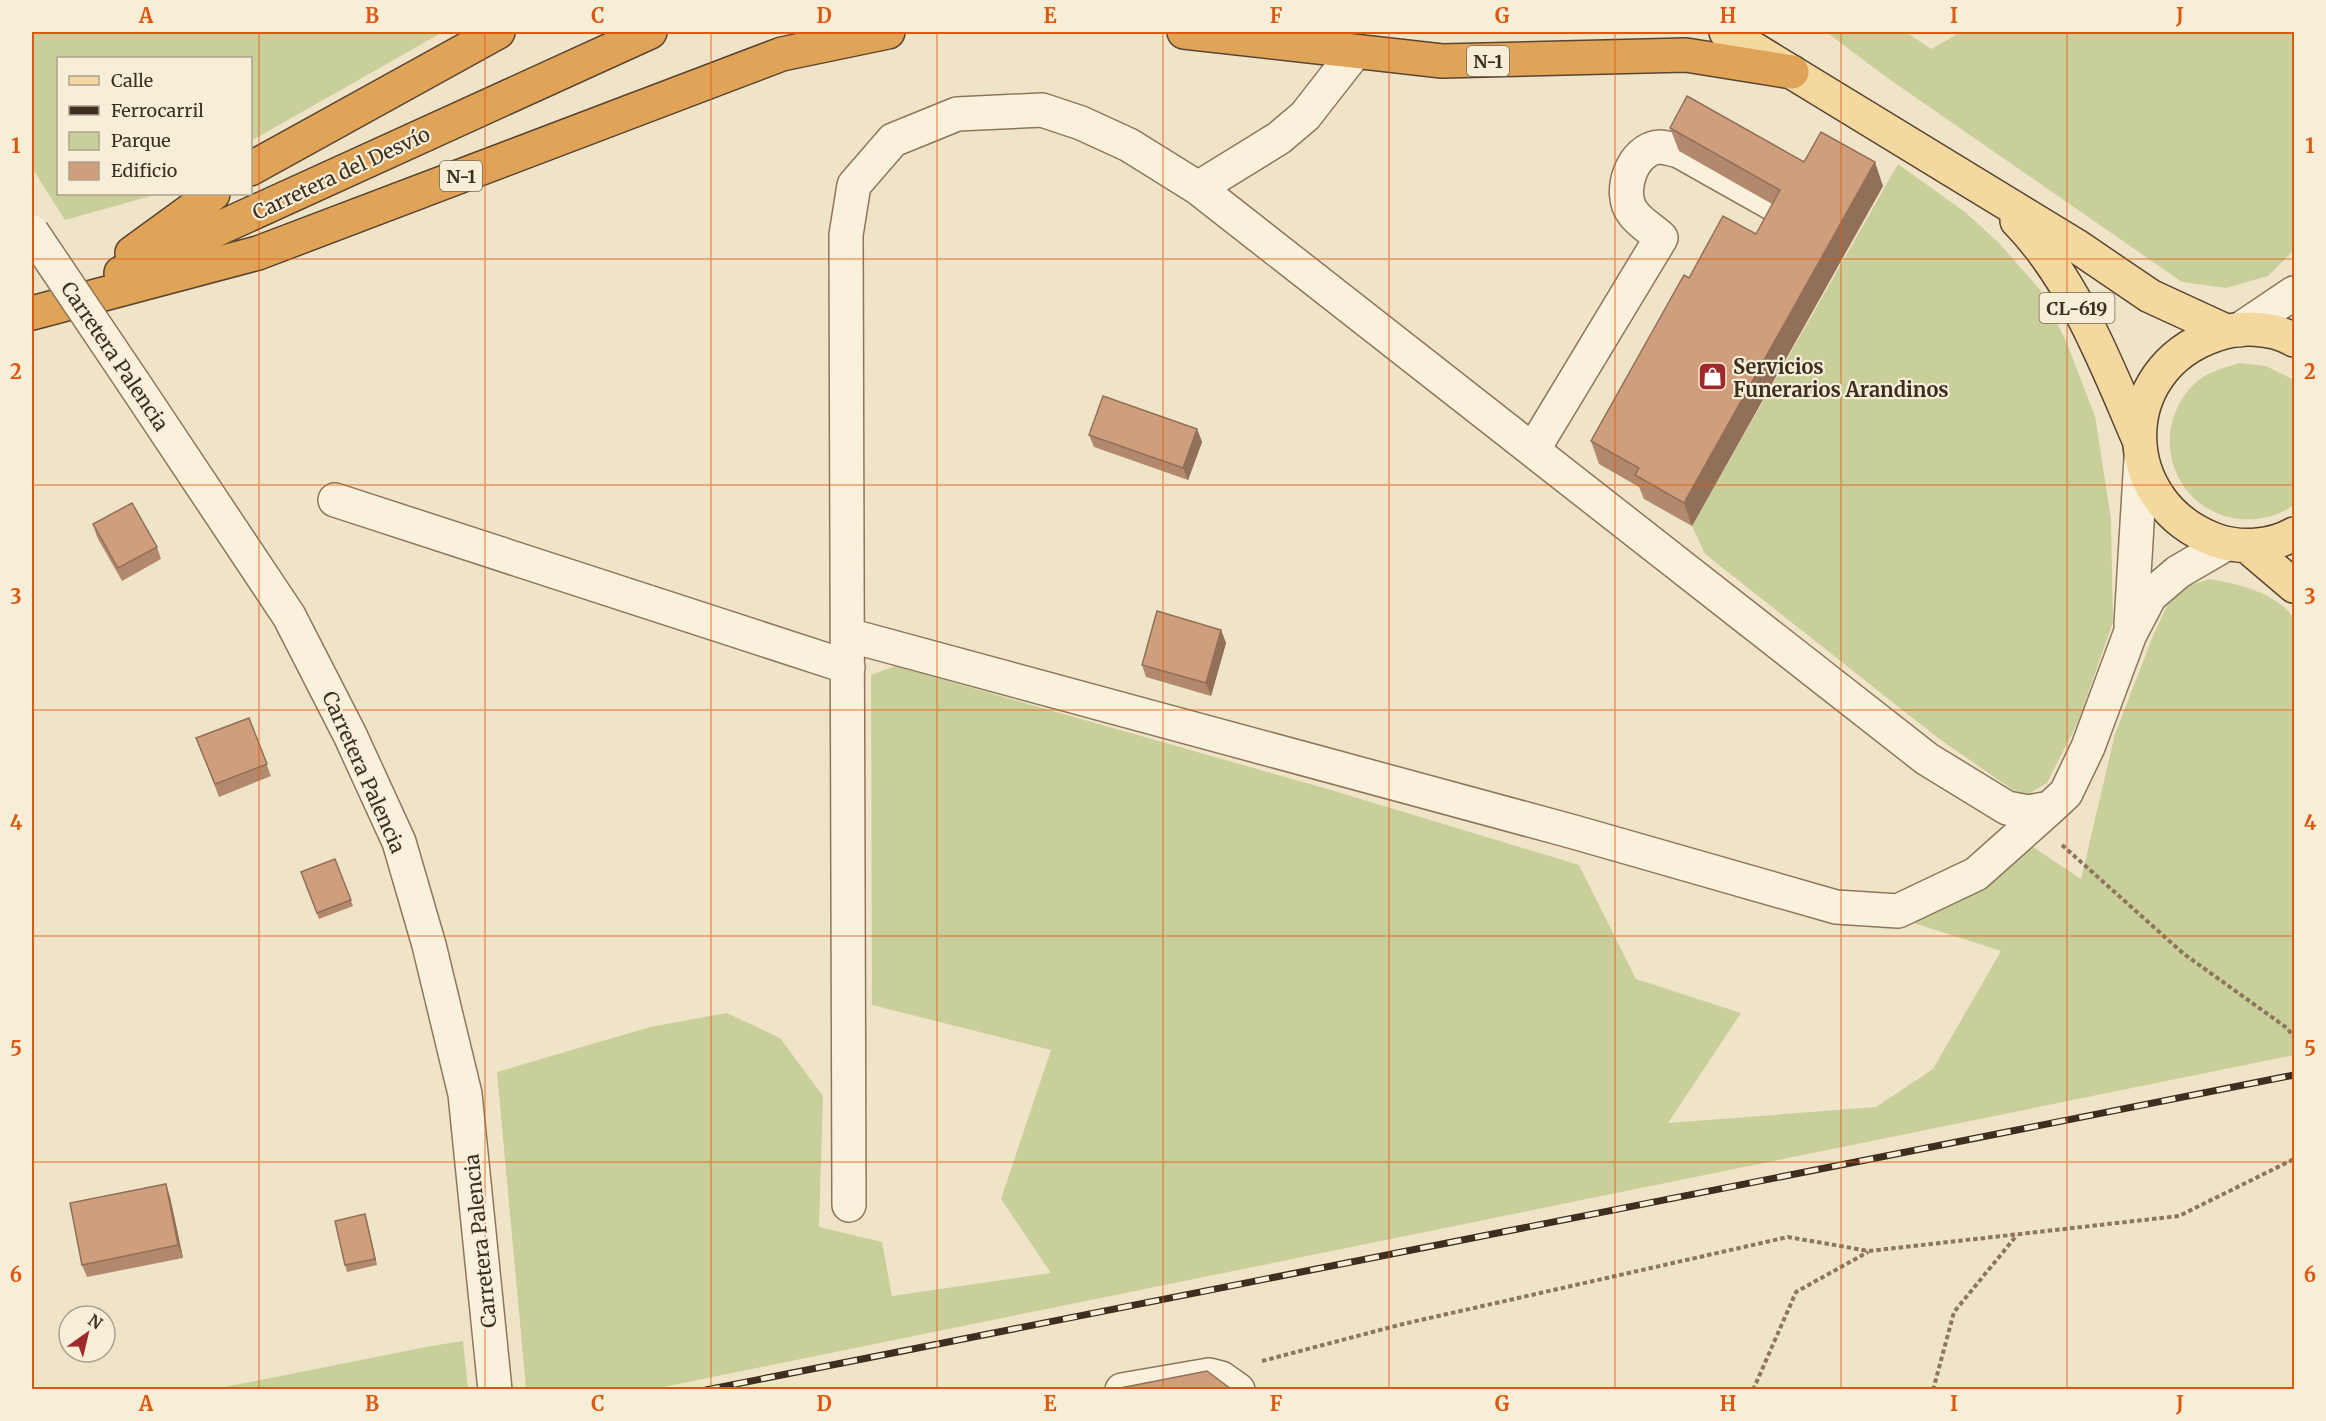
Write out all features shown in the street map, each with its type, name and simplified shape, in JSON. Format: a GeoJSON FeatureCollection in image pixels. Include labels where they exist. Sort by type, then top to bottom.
{"type":"FeatureCollection","features":[{"type":"Feature","properties":{"kind":"highway"},"geometry":{"type":"LineString","coordinates":[[252,168],[498,32]]}},
{"type":"Feature","properties":{"kind":"highway","name":"Carretera del Desvío"},"geometry":{"type":"LineString","coordinates":[[32,313],[650,32]]}},
{"type":"Feature","properties":{"kind":"highway","name":"N-1"},"geometry":{"type":"LineString","coordinates":[[32,313],[258,253],[782,54],[888,32]]}},
{"type":"Feature","properties":{"kind":"highway","name":"N-1"},"geometry":{"type":"LineString","coordinates":[[1184,32],[1442,61],[1686,55],[1792,72]]}},
{"type":"Feature","properties":{"kind":"highway"},"geometry":{"type":"LineString","coordinates":[[76,294],[212,195]]}},
{"type":"Feature","properties":{"kind":"main road","name":"CL-619"},"geometry":{"type":"LineString","coordinates":[[1726,32],[2075,245],[2150,296],[2233,330]]}},
{"type":"Feature","properties":{"kind":"main road","name":"CL-619"},"geometry":{"type":"LineString","coordinates":[[1990,194],[2040,244],[2069,290],[2140,449],[2151,488],[2170,513],[2196,532],[2236,545],[2295,586]]}},
{"type":"Feature","properties":{"kind":"main road","name":"CL-619"},"geometry":{"type":"LineString","coordinates":[[2140,449],[2142,410],[2154,382],[2167,366],[2198,341],[2233,330],[2263,330],[2295,340]]}},
{"type":"Feature","properties":{"kind":"main road"},"geometry":{"type":"LineString","coordinates":[[2236,545],[2283,540],[2295,534]]}},
{"type":"Feature","properties":{"kind":"street"},"geometry":{"type":"LineString","coordinates":[[1198,188],[1279,138],[1305,116],[1355,52]]}},
{"type":"Feature","properties":{"kind":"street"},"geometry":{"type":"LineString","coordinates":[[849,1205],[846,235],[854,185],[893,140],[957,114],[1042,110],[1081,123],[1129,145],[1198,188],[1927,759],[2007,808],[2042,814]]}},
{"type":"Feature","properties":{"kind":"street"},"geometry":{"type":"LineString","coordinates":[[1533,450],[1661,238],[1632,213],[1626,191],[1631,169],[1646,153],[1660,147],[1679,151],[1789,213]]}},
{"type":"Feature","properties":{"kind":"street","name":"Carretera Palencia"},"geometry":{"type":"LineString","coordinates":[[32,232],[289,616],[350,735],[399,842],[429,945],[465,1094],[495,1389]]}},
{"type":"Feature","properties":{"kind":"street"},"geometry":{"type":"LineString","coordinates":[[2233,330],[2295,293]]}},
{"type":"Feature","properties":{"kind":"street"},"geometry":{"type":"LineString","coordinates":[[2130,634],[2140,449]]}},
{"type":"Feature","properties":{"kind":"street"},"geometry":{"type":"LineString","coordinates":[[335,500],[848,667]]}},
{"type":"Feature","properties":{"kind":"street"},"geometry":{"type":"LineString","coordinates":[[848,635],[1574,832],[1836,907],[1898,911],[1976,874],[2066,793],[2088,747],[2130,634],[2150,597],[2178,572],[2236,545]]}},
{"type":"Feature","properties":{"kind":"street"},"geometry":{"type":"LineString","coordinates":[[1122,1389],[1222,1381]]}},
{"type":"Feature","properties":{"kind":"path"},"geometry":{"type":"LineString","coordinates":[[2042,814],[2184,954],[2295,1037]]}},
{"type":"Feature","properties":{"kind":"path"},"geometry":{"type":"LineString","coordinates":[[1222,1381],[1403,1324],[1788,1237],[1869,1251],[2179,1216],[2294,1158]]}},
{"type":"Feature","properties":{"kind":"path"},"geometry":{"type":"LineString","coordinates":[[1933,1389],[1954,1312],[2017,1234]]}},
{"type":"Feature","properties":{"kind":"path"},"geometry":{"type":"LineString","coordinates":[[1753,1389],[1796,1292],[1869,1251]]}},
{"type":"Feature","properties":{"kind":"green space"},"geometry":{"type":"Polygon","coordinates":[[[32,32],[443,32],[252,140],[252,57],[57,57],[57,195],[154,195],[65,220],[32,168],[32,32]]]}},
{"type":"Feature","properties":{"kind":"green space"},"geometry":{"type":"Polygon","coordinates":[[[1826,32],[1906,32],[1931,49],[1961,32],[2294,32],[2294,250],[2268,276],[2226,288],[2182,282],[1889,79],[1826,32]]]}},
{"type":"Feature","properties":{"kind":"green space"},"geometry":{"type":"Polygon","coordinates":[[[1898,164],[1965,212],[1999,243],[2041,291],[2066,341],[2095,416],[2111,519],[2113,622],[2078,722],[2047,783],[2023,797],[1938,738],[1705,554],[1692,526],[1898,164]]]}},
{"type":"Feature","properties":{"kind":"green space"},"geometry":{"type":"Polygon","coordinates":[[[2240,363],[2266,366],[2294,380],[2294,504],[2277,514],[2257,519],[2231,518],[2209,509],[2191,495],[2178,476],[2171,455],[2170,432],[2177,409],[2191,387],[2207,375],[2240,363]]]}},
{"type":"Feature","properties":{"kind":"green space"},"geometry":{"type":"Polygon","coordinates":[[[2209,579],[2244,587],[2267,596],[2286,609],[2294,618],[2294,1055],[649,1390],[526,1389],[497,1072],[650,1027],[727,1013],[780,1038],[823,1096],[819,1227],[882,1242],[892,1296],[1051,1273],[1001,1199],[1051,1050],[872,1005],[871,675],[895,666],[1331,790],[1579,865],[1636,979],[1741,1013],[1668,1123],[1876,1107],[1933,1069],[2001,951],[1914,923],[1984,887],[2030,845],[2081,879],[2115,734],[2153,636],[2174,591],[2209,579]]]}},
{"type":"Feature","properties":{"kind":"green space"},"geometry":{"type":"Polygon","coordinates":[[[463,1341],[468,1389],[215,1389],[431,1346],[463,1341]]]}},
{"type":"Feature","properties":{"kind":"building","name":"Servicios Funerarios Arandinos"},"geometry":{"type":"Polygon","coordinates":[[[1687,96],[1804,162],[1821,132],[1875,162],[1684,503],[1635,475],[1639,468],[1591,441],[1684,275],[1689,278],[1723,216],[1756,234],[1780,190],[1670,128],[1687,96]]]}},
{"type":"Feature","properties":{"kind":"building"},"geometry":{"type":"Polygon","coordinates":[[[1103,396],[1197,429],[1183,468],[1089,435],[1103,396]]]}},
{"type":"Feature","properties":{"kind":"building"},"geometry":{"type":"Polygon","coordinates":[[[132,503],[157,547],[118,568],[93,524],[132,503]]]}},
{"type":"Feature","properties":{"kind":"building"},"geometry":{"type":"Polygon","coordinates":[[[1157,611],[1221,630],[1206,683],[1142,665],[1157,611]]]}},
{"type":"Feature","properties":{"kind":"building"},"geometry":{"type":"Polygon","coordinates":[[[249,718],[267,764],[215,784],[196,738],[249,718]]]}},
{"type":"Feature","properties":{"kind":"building"},"geometry":{"type":"Polygon","coordinates":[[[335,859],[351,900],[317,913],[301,872],[335,859]]]}},
{"type":"Feature","properties":{"kind":"building"},"geometry":{"type":"Polygon","coordinates":[[[166,1184],[178,1245],[82,1265],[70,1203],[166,1184]]]}},
{"type":"Feature","properties":{"kind":"building"},"geometry":{"type":"Polygon","coordinates":[[[365,1214],[375,1259],[345,1265],[335,1221],[365,1214]]]}},
{"type":"Feature","properties":{"kind":"building"},"geometry":{"type":"Polygon","coordinates":[[[1207,1371],[1231,1389],[1115,1389],[1207,1371]]]}},
{"type":"Feature","properties":{"kind":"railway"},"geometry":{"type":"LineString","coordinates":[[706,1390],[2294,1075]]}},
{"type":"Feature","properties":{"kind":"place","name":"Servicios Funerarios Arandinos"},"geometry":{"type":"Point","coordinates":[1712,377]}}]}
